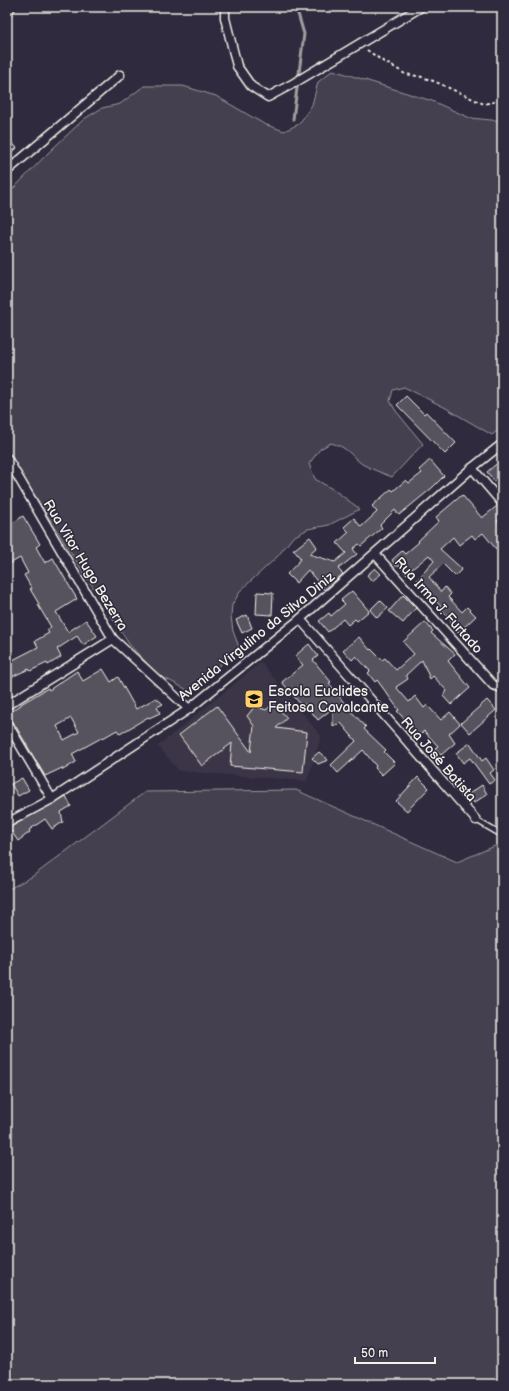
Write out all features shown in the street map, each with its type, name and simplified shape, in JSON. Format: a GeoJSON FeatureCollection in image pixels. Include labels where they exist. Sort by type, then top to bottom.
{"type":"FeatureCollection","features":[{"type":"Feature","properties":{"kind":"street"},"geometry":{"type":"LineString","coordinates":[[7,13],[11,7]]}},
{"type":"Feature","properties":{"kind":"street"},"geometry":{"type":"LineString","coordinates":[[225,7],[225,18],[237,66],[251,86],[268,97],[421,7]]}},
{"type":"Feature","properties":{"kind":"street"},"geometry":{"type":"LineString","coordinates":[[7,171],[120,75]]}},
{"type":"Feature","properties":{"kind":"street","name":"Avenida Virgulino da Silva Diniz"},"geometry":{"type":"LineString","coordinates":[[7,823],[52,799],[189,709],[300,619],[472,468],[502,444]]}},
{"type":"Feature","properties":{"kind":"street","name":"Rua Vitor Hugo Bezerra"},"geometry":{"type":"LineString","coordinates":[[7,458],[113,639],[189,709]]}},
{"type":"Feature","properties":{"kind":"street"},"geometry":{"type":"LineString","coordinates":[[472,468],[502,503]]}},
{"type":"Feature","properties":{"kind":"street","name":"Rua Irma J. Furtado"},"geometry":{"type":"LineString","coordinates":[[375,554],[493,685],[502,689]]}},
{"type":"Feature","properties":{"kind":"street","name":"Rua José Batista"},"geometry":{"type":"LineString","coordinates":[[300,619],[476,820]]}},
{"type":"Feature","properties":{"kind":"street"},"geometry":{"type":"LineString","coordinates":[[7,705],[113,639]]}},
{"type":"Feature","properties":{"kind":"street"},"geometry":{"type":"LineString","coordinates":[[7,723],[52,799]]}},
{"type":"Feature","properties":{"kind":"lane","name":"Rua José Batista"},"geometry":{"type":"LineString","coordinates":[[476,820],[502,834]]}},
{"type":"Feature","properties":{"kind":"path"},"geometry":{"type":"LineString","coordinates":[[357,46],[372,53],[405,74],[436,82],[484,104],[502,100]]}},
{"type":"Feature","properties":{"kind":"shaded area"},"geometry":{"type":"Polygon","coordinates":[[[333,70],[432,101],[470,118],[502,121],[502,427],[492,435],[444,407],[404,387],[393,390],[390,401],[396,411],[423,444],[392,477],[362,464],[345,449],[337,445],[331,443],[320,449],[309,464],[315,479],[334,490],[360,509],[329,525],[308,529],[293,537],[277,557],[241,590],[232,605],[231,616],[233,631],[239,647],[191,692],[157,674],[129,644],[7,452],[7,195],[84,119],[102,108],[120,104],[144,86],[183,86],[216,96],[264,124],[284,131],[299,124],[312,105],[318,82],[333,70]]]}},
{"type":"Feature","properties":{"kind":"shaded area","name":"Escola Euclides Feitosa Cavalcante"},"geometry":{"type":"Polygon","coordinates":[[[261,662],[321,736],[307,781],[179,771],[158,746],[261,662]]]}},
{"type":"Feature","properties":{"kind":"shaded area"},"geometry":{"type":"Polygon","coordinates":[[[296,790],[457,862],[502,843],[502,1384],[7,1384],[7,890],[33,876],[145,792],[296,790]]]}},
{"type":"Feature","properties":{"kind":"building"},"geometry":{"type":"Polygon","coordinates":[[[7,137],[17,148],[7,157],[7,137]]]}},
{"type":"Feature","properties":{"kind":"building"},"geometry":{"type":"Polygon","coordinates":[[[406,396],[424,414],[426,412],[456,443],[445,454],[397,405],[406,396]]]}},
{"type":"Feature","properties":{"kind":"building"},"geometry":{"type":"Polygon","coordinates":[[[502,459],[502,490],[487,472],[502,459]]]}},
{"type":"Feature","properties":{"kind":"building"},"geometry":{"type":"Polygon","coordinates":[[[430,460],[444,476],[432,488],[399,515],[395,510],[380,525],[382,528],[361,546],[359,544],[353,549],[357,554],[338,569],[343,574],[324,590],[308,570],[296,583],[287,574],[301,559],[293,549],[310,537],[317,547],[309,554],[335,562],[346,553],[337,543],[349,532],[344,527],[354,518],[361,527],[377,512],[372,506],[391,489],[393,491],[406,480],[409,483],[422,473],[419,470],[430,460]]]}},
{"type":"Feature","properties":{"kind":"building"},"geometry":{"type":"Polygon","coordinates":[[[462,495],[482,518],[497,506],[502,508],[502,517],[497,521],[502,527],[502,545],[496,549],[483,533],[475,539],[472,535],[459,545],[453,537],[440,549],[462,569],[455,576],[443,564],[429,577],[441,592],[445,587],[451,594],[448,597],[462,612],[467,607],[476,616],[458,633],[450,623],[452,621],[443,611],[444,610],[417,580],[434,561],[429,555],[406,574],[400,566],[396,566],[392,560],[402,551],[405,554],[419,542],[418,541],[439,521],[436,517],[462,495]]]}},
{"type":"Feature","properties":{"kind":"building"},"geometry":{"type":"Polygon","coordinates":[[[23,516],[40,544],[36,547],[45,563],[53,558],[77,599],[56,612],[68,632],[86,620],[97,636],[83,645],[77,636],[57,649],[61,657],[48,665],[47,663],[30,671],[29,669],[7,679],[7,663],[38,647],[35,641],[49,633],[47,630],[51,627],[30,589],[32,589],[24,575],[28,573],[20,558],[11,563],[7,557],[7,527],[23,516]]]}},
{"type":"Feature","properties":{"kind":"building"},"geometry":{"type":"Polygon","coordinates":[[[375,568],[381,574],[372,581],[367,575],[375,568]]]}},
{"type":"Feature","properties":{"kind":"building"},"geometry":{"type":"Polygon","coordinates":[[[352,591],[369,611],[357,621],[355,619],[348,625],[343,619],[328,632],[319,621],[329,613],[331,616],[345,604],[341,600],[352,591]]]}},
{"type":"Feature","properties":{"kind":"building"},"geometry":{"type":"Polygon","coordinates":[[[257,592],[273,593],[272,615],[256,614],[257,592]]]}},
{"type":"Feature","properties":{"kind":"building"},"geometry":{"type":"Polygon","coordinates":[[[403,595],[416,608],[403,623],[389,611],[403,595]]]}},
{"type":"Feature","properties":{"kind":"building"},"geometry":{"type":"Polygon","coordinates":[[[380,600],[388,608],[377,618],[370,610],[380,600]]]}},
{"type":"Feature","properties":{"kind":"building"},"geometry":{"type":"Polygon","coordinates":[[[247,615],[252,628],[242,633],[236,620],[247,615]]]}},
{"type":"Feature","properties":{"kind":"building"},"geometry":{"type":"Polygon","coordinates":[[[425,622],[433,631],[431,633],[455,654],[448,661],[470,688],[451,705],[443,696],[447,691],[433,676],[430,679],[422,660],[406,675],[408,679],[396,687],[409,702],[415,696],[424,708],[427,705],[441,720],[450,712],[460,724],[449,734],[455,743],[441,755],[435,748],[438,746],[424,731],[416,738],[405,726],[408,723],[397,711],[399,710],[377,680],[375,682],[368,673],[370,671],[356,656],[352,660],[343,650],[359,637],[370,650],[371,649],[382,660],[385,658],[396,670],[414,654],[403,642],[425,622]]]}},
{"type":"Feature","properties":{"kind":"building"},"geometry":{"type":"Polygon","coordinates":[[[309,644],[318,656],[313,660],[331,682],[329,683],[348,708],[366,727],[364,729],[386,750],[384,752],[395,763],[382,775],[375,768],[376,766],[363,750],[338,773],[331,765],[356,741],[341,723],[333,726],[333,708],[318,720],[305,704],[302,706],[282,682],[303,665],[295,656],[309,644]]]}},
{"type":"Feature","properties":{"kind":"building"},"geometry":{"type":"Polygon","coordinates":[[[103,669],[111,682],[118,677],[136,709],[156,698],[163,704],[157,707],[160,713],[149,718],[148,717],[120,734],[117,730],[103,737],[72,754],[76,762],[63,770],[62,768],[45,776],[12,720],[7,718],[7,714],[48,688],[49,690],[77,671],[83,681],[103,669]],[[71,718],[57,726],[64,740],[79,732],[71,718]]]}},
{"type":"Feature","properties":{"kind":"building"},"geometry":{"type":"Polygon","coordinates":[[[487,700],[496,710],[470,733],[461,723],[487,700]]]}},
{"type":"Feature","properties":{"kind":"building"},"geometry":{"type":"Polygon","coordinates":[[[274,703],[287,718],[276,728],[307,732],[303,772],[230,766],[232,743],[202,766],[179,735],[217,706],[251,752],[254,726],[247,716],[255,706],[266,710],[274,703]]]}},
{"type":"Feature","properties":{"kind":"building"},"geometry":{"type":"Polygon","coordinates":[[[470,743],[482,761],[486,758],[494,770],[490,773],[495,780],[489,784],[470,758],[463,763],[456,753],[470,743]]]}},
{"type":"Feature","properties":{"kind":"building"},"geometry":{"type":"Polygon","coordinates":[[[319,752],[328,760],[318,764],[312,758],[319,752]]]}},
{"type":"Feature","properties":{"kind":"building"},"geometry":{"type":"Polygon","coordinates":[[[418,777],[429,788],[407,811],[396,801],[418,777]]]}},
{"type":"Feature","properties":{"kind":"building"},"geometry":{"type":"Polygon","coordinates":[[[22,778],[29,790],[18,796],[11,784],[22,778]]]}},
{"type":"Feature","properties":{"kind":"building"},"geometry":{"type":"Polygon","coordinates":[[[482,785],[487,794],[474,803],[469,794],[482,785]]]}},
{"type":"Feature","properties":{"kind":"building"},"geometry":{"type":"Polygon","coordinates":[[[66,796],[71,806],[61,812],[63,822],[52,829],[45,819],[29,830],[30,832],[18,841],[9,828],[66,796]]]}},
{"type":"Feature","properties":{"kind":"waterway"},"geometry":{"type":"LineString","coordinates":[[293,119],[304,34],[296,7]]}},
{"type":"Feature","properties":{"kind":"place","name":"Escola Euclides Feitosa Cavalcante"},"geometry":{"type":"Point","coordinates":[254,699]}}]}
